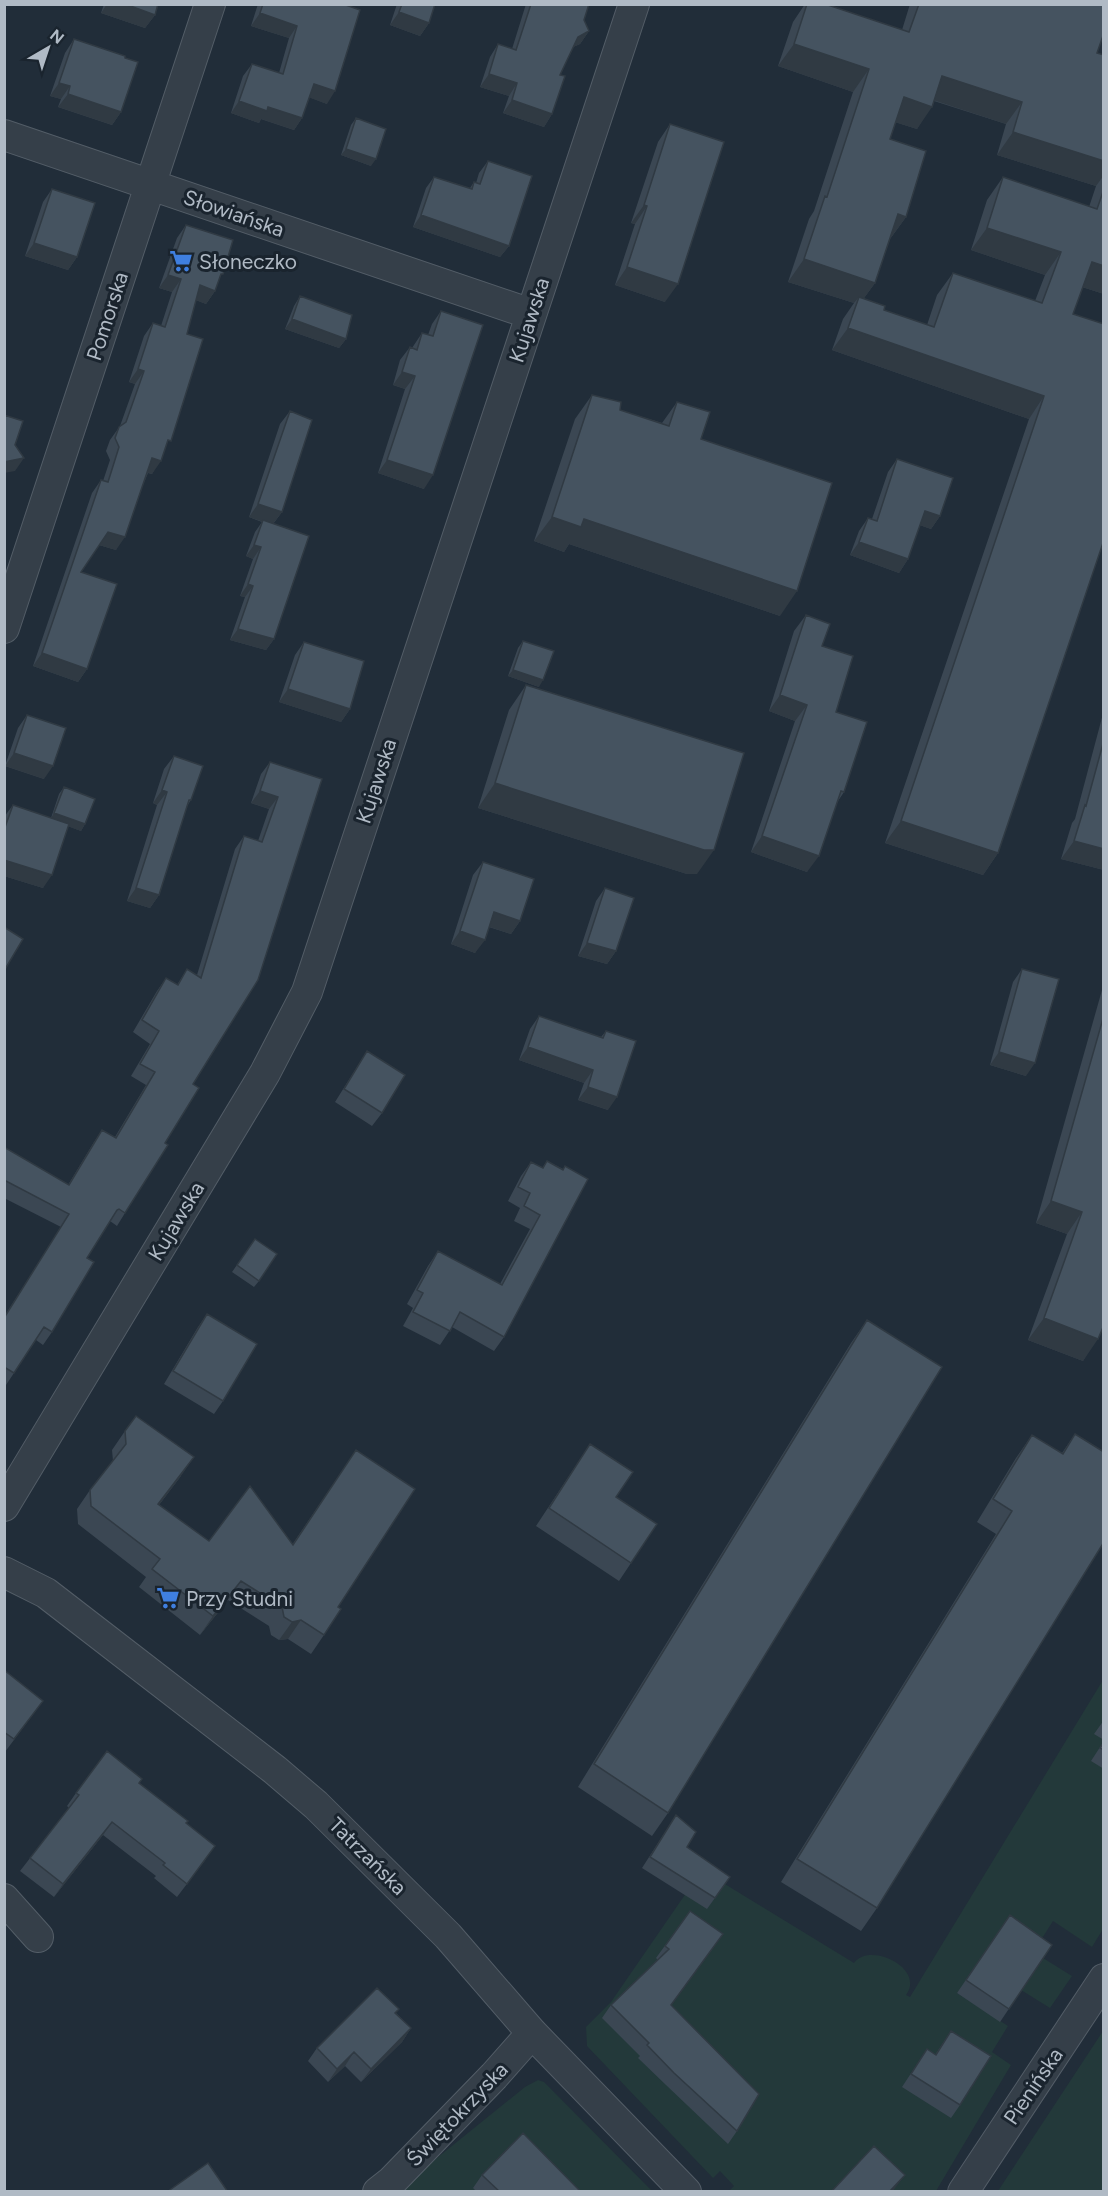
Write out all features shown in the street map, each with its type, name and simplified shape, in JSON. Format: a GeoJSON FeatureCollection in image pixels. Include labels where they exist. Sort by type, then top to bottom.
{"type":"FeatureCollection","features":[{"type":"Feature","properties":{"kind":"street","name":"Pomorska"},"geometry":{"type":"LineString","coordinates":[[4,627],[210,4]]}},
{"type":"Feature","properties":{"kind":"street","name":"Kujawska"},"geometry":{"type":"LineString","coordinates":[[4,1506],[265,1073],[307,992],[634,4]]}},
{"type":"Feature","properties":{"kind":"street","name":"Słowiańska"},"geometry":{"type":"LineString","coordinates":[[4,135],[531,314]]}},
{"type":"Feature","properties":{"kind":"street","name":"Tatrzańska"},"geometry":{"type":"LineString","coordinates":[[4,1572],[46,1593],[316,1804],[448,1936],[532,2033],[686,2192]]}},
{"type":"Feature","properties":{"kind":"street"},"geometry":{"type":"LineString","coordinates":[[4,1899],[38,1937]]}},
{"type":"Feature","properties":{"kind":"street","name":"Pienińska"},"geometry":{"type":"LineString","coordinates":[[963,2192],[1104,1979]]}},
{"type":"Feature","properties":{"kind":"street","name":"Świętokrzyska"},"geometry":{"type":"LineString","coordinates":[[378,2192],[392,2181],[494,2076],[532,2033]]}},
{"type":"Feature","properties":{"kind":"green space"},"geometry":{"type":"Polygon","coordinates":[[[1103,1680],[1103,1929],[1092,1947],[1053,1921],[1034,1951],[957,1993],[1008,2026],[992,2052],[1011,2065],[936,2191],[729,2191],[734,2186],[720,2171],[713,2178],[587,2046],[586,2027],[611,2002],[702,1870],[854,1963],[861,1957],[871,1955],[882,1956],[893,1961],[902,1967],[908,1976],[910,1985],[906,1995],[910,1997],[1103,1680]]]}},
{"type":"Feature","properties":{"kind":"green space"},"geometry":{"type":"Polygon","coordinates":[[[1043,1958],[1072,1976],[1050,2008],[1021,1990],[1043,1958]]]}},
{"type":"Feature","properties":{"kind":"green space"},"geometry":{"type":"Polygon","coordinates":[[[1103,2031],[1103,2191],[998,2191],[1103,2031]]]}},
{"type":"Feature","properties":{"kind":"green space"},"geometry":{"type":"Polygon","coordinates":[[[538,2080],[544,2082],[652,2191],[395,2192],[525,2087],[538,2080]]]}},
{"type":"Feature","properties":{"kind":"building"},"geometry":{"type":"Polygon","coordinates":[[[125,4],[158,4],[155,15],[125,4]]]}},
{"type":"Feature","properties":{"kind":"building"},"geometry":{"type":"Polygon","coordinates":[[[263,4],[343,4],[360,10],[335,91],[314,84],[302,118],[268,107],[267,111],[239,101],[252,64],[283,74],[297,26],[260,13],[263,4]]]}},
{"type":"Feature","properties":{"kind":"building"},"geometry":{"type":"Polygon","coordinates":[[[402,4],[435,4],[429,23],[399,12],[402,4]]]}},
{"type":"Feature","properties":{"kind":"building"},"geometry":{"type":"Polygon","coordinates":[[[531,4],[589,4],[584,20],[589,31],[578,37],[560,75],[565,76],[552,114],[512,100],[517,83],[489,74],[498,44],[516,50],[531,4]]]}},
{"type":"Feature","properties":{"kind":"building"},"geometry":{"type":"Polygon","coordinates":[[[807,4],[825,4],[909,32],[919,4],[1100,4],[1104,6],[1104,33],[1097,53],[1104,55],[1104,161],[1013,132],[1022,102],[942,76],[932,107],[904,97],[890,139],[926,151],[906,217],[898,214],[875,283],[804,259],[869,69],[794,44],[807,4]]]}},
{"type":"Feature","properties":{"kind":"building"},"geometry":{"type":"Polygon","coordinates":[[[74,39],[138,62],[121,112],[68,94],[70,86],[59,83],[74,39]]]}},
{"type":"Feature","properties":{"kind":"building"},"geometry":{"type":"Polygon","coordinates":[[[356,118],[386,129],[376,159],[346,149],[356,118]]]}},
{"type":"Feature","properties":{"kind":"building"},"geometry":{"type":"Polygon","coordinates":[[[670,124],[724,142],[678,284],[627,267],[670,124]]]}},
{"type":"Feature","properties":{"kind":"building"},"geometry":{"type":"Polygon","coordinates":[[[488,161],[532,176],[509,246],[421,215],[434,177],[472,189],[474,182],[480,184],[488,161]]]}},
{"type":"Feature","properties":{"kind":"building"},"geometry":{"type":"Polygon","coordinates":[[[1003,177],[1097,209],[1104,189],[1104,266],[1092,262],[1073,314],[1104,324],[1104,540],[998,853],[901,821],[1044,396],[848,328],[859,297],[885,306],[884,310],[934,327],[953,273],[1042,303],[1061,252],[987,228],[1003,177]]]}},
{"type":"Feature","properties":{"kind":"building"},"geometry":{"type":"Polygon","coordinates":[[[52,189],[95,203],[77,257],[34,243],[52,189]]]}},
{"type":"Feature","properties":{"kind":"building"},"geometry":{"type":"Polygon","coordinates":[[[186,225],[233,240],[223,274],[221,274],[215,291],[200,285],[187,334],[203,339],[171,441],[168,440],[161,461],[152,458],[125,537],[108,532],[81,572],[117,584],[87,669],[42,653],[101,480],[108,482],[119,447],[115,438],[119,427],[126,422],[144,371],[138,369],[153,323],[165,327],[181,279],[168,275],[186,225]]]}},
{"type":"Feature","properties":{"kind":"building"},"geometry":{"type":"Polygon","coordinates":[[[300,296],[352,315],[346,339],[292,319],[300,296]]]}},
{"type":"Feature","properties":{"kind":"building"},"geometry":{"type":"Polygon","coordinates":[[[441,311],[483,325],[433,475],[387,460],[415,376],[402,372],[410,347],[417,350],[422,333],[433,336],[441,311]]]}},
{"type":"Feature","properties":{"kind":"building"},"geometry":{"type":"Polygon","coordinates":[[[592,395],[621,402],[620,410],[669,426],[677,402],[710,412],[701,439],[832,483],[797,591],[584,519],[581,527],[552,517],[592,395]]]}},
{"type":"Feature","properties":{"kind":"building"},"geometry":{"type":"Polygon","coordinates":[[[290,411],[312,420],[282,512],[258,504],[290,411]]]}},
{"type":"Feature","properties":{"kind":"building"},"geometry":{"type":"Polygon","coordinates":[[[4,415],[23,421],[15,445],[24,458],[4,462],[4,415]]]}},
{"type":"Feature","properties":{"kind":"building"},"geometry":{"type":"Polygon","coordinates":[[[897,459],[953,478],[940,516],[925,511],[908,559],[859,542],[868,518],[877,521],[897,459]]]}},
{"type":"Feature","properties":{"kind":"building"},"geometry":{"type":"Polygon","coordinates":[[[263,520],[309,536],[274,639],[238,629],[253,586],[248,584],[261,547],[254,545],[263,520]]]}},
{"type":"Feature","properties":{"kind":"building"},"geometry":{"type":"Polygon","coordinates":[[[806,615],[830,624],[822,646],[853,656],[836,712],[867,722],[844,792],[841,791],[819,856],[762,836],[807,705],[780,695],[806,615]]]}},
{"type":"Feature","properties":{"kind":"building"},"geometry":{"type":"Polygon","coordinates":[[[523,641],[554,651],[543,680],[513,670],[523,641]]]}},
{"type":"Feature","properties":{"kind":"building"},"geometry":{"type":"Polygon","coordinates":[[[304,642],[364,661],[350,709],[288,689],[304,642]]]}},
{"type":"Feature","properties":{"kind":"building"},"geometry":{"type":"Polygon","coordinates":[[[526,685],[744,753],[714,850],[704,850],[495,783],[526,685]]]}},
{"type":"Feature","properties":{"kind":"building"},"geometry":{"type":"Polygon","coordinates":[[[27,715],[66,728],[53,766],[14,753],[27,715]]]}},
{"type":"Feature","properties":{"kind":"building"},"geometry":{"type":"Polygon","coordinates":[[[1104,740],[1104,849],[1074,841],[1104,740]]]}},
{"type":"Feature","properties":{"kind":"building"},"geometry":{"type":"Polygon","coordinates":[[[174,756],[203,766],[191,800],[189,800],[159,895],[136,888],[167,792],[162,790],[174,756]]]}},
{"type":"Feature","properties":{"kind":"building"},"geometry":{"type":"Polygon","coordinates":[[[270,762],[322,779],[258,980],[193,1084],[199,1088],[165,1143],[168,1145],[125,1213],[117,1210],[87,1258],[94,1262],[52,1332],[44,1327],[14,1373],[4,1367],[4,1318],[69,1214],[4,1180],[4,1147],[69,1185],[102,1130],[116,1138],[155,1072],[140,1064],[159,1031],[142,1020],[166,978],[178,985],[187,969],[201,978],[244,836],[262,842],[278,797],[260,791],[270,762]]]}},
{"type":"Feature","properties":{"kind":"building"},"geometry":{"type":"Polygon","coordinates":[[[64,787],[95,799],[85,824],[54,813],[64,787]]]}},
{"type":"Feature","properties":{"kind":"building"},"geometry":{"type":"Polygon","coordinates":[[[13,805],[69,824],[52,875],[4,860],[4,830],[13,805]]]}},
{"type":"Feature","properties":{"kind":"building"},"geometry":{"type":"Polygon","coordinates":[[[483,862],[534,879],[520,921],[494,912],[485,940],[460,931],[483,862]]]}},
{"type":"Feature","properties":{"kind":"building"},"geometry":{"type":"Polygon","coordinates":[[[605,888],[634,898],[616,951],[587,943],[605,888]]]}},
{"type":"Feature","properties":{"kind":"building"},"geometry":{"type":"Polygon","coordinates":[[[4,927],[23,939],[4,971],[4,927]]]}},
{"type":"Feature","properties":{"kind":"building"},"geometry":{"type":"Polygon","coordinates":[[[1022,969],[1059,979],[1035,1063],[999,1052],[1022,969]]]}},
{"type":"Feature","properties":{"kind":"building"},"geometry":{"type":"Polygon","coordinates":[[[1104,1015],[1104,1325],[1098,1339],[1044,1318],[1082,1212],[1051,1201],[1104,1015]]]}},
{"type":"Feature","properties":{"kind":"building"},"geometry":{"type":"Polygon","coordinates":[[[539,1016],[603,1038],[606,1031],[636,1041],[617,1097],[588,1087],[593,1070],[528,1047],[539,1016]]]}},
{"type":"Feature","properties":{"kind":"building"},"geometry":{"type":"Polygon","coordinates":[[[367,1051],[405,1075],[382,1113],[344,1089],[367,1051]]]}},
{"type":"Feature","properties":{"kind":"building"},"geometry":{"type":"Polygon","coordinates":[[[547,1161],[563,1170],[565,1166],[588,1179],[504,1337],[460,1312],[450,1331],[413,1312],[423,1293],[417,1290],[438,1251],[502,1285],[540,1215],[524,1206],[530,1193],[518,1187],[531,1162],[543,1168],[547,1161]]]}},
{"type":"Feature","properties":{"kind":"building"},"geometry":{"type":"Polygon","coordinates":[[[255,1239],[277,1254],[259,1281],[237,1265],[255,1239]]]}},
{"type":"Feature","properties":{"kind":"building"},"geometry":{"type":"Polygon","coordinates":[[[207,1314],[257,1344],[223,1401],[173,1371],[207,1314]]]}},
{"type":"Feature","properties":{"kind":"building"},"geometry":{"type":"Polygon","coordinates":[[[867,1320],[942,1367],[668,1813],[594,1764],[867,1320]]]}},
{"type":"Feature","properties":{"kind":"building"},"geometry":{"type":"Polygon","coordinates":[[[136,1416],[194,1457],[158,1504],[209,1541],[250,1486],[293,1545],[356,1450],[415,1489],[338,1607],[341,1609],[324,1635],[301,1620],[292,1622],[284,1617],[282,1607],[241,1581],[213,1616],[152,1569],[160,1559],[91,1506],[90,1490],[126,1444],[125,1431],[136,1416]]]}},
{"type":"Feature","properties":{"kind":"building"},"geometry":{"type":"Polygon","coordinates":[[[1075,1434],[1104,1452],[1104,1542],[877,1908],[797,1859],[1012,1511],[993,1499],[1032,1435],[1063,1454],[1075,1434]]]}},
{"type":"Feature","properties":{"kind":"building"},"geometry":{"type":"Polygon","coordinates":[[[590,1444],[633,1472],[616,1497],[657,1524],[631,1563],[549,1508],[590,1444]]]}},
{"type":"Feature","properties":{"kind":"building"},"geometry":{"type":"Polygon","coordinates":[[[4,1670],[43,1701],[14,1739],[4,1732],[4,1670]]]}},
{"type":"Feature","properties":{"kind":"building"},"geometry":{"type":"Polygon","coordinates":[[[107,1751],[142,1779],[139,1783],[188,1821],[186,1823],[215,1846],[187,1884],[163,1865],[165,1863],[112,1822],[63,1884],[30,1858],[79,1795],[76,1793],[107,1751]]]}},
{"type":"Feature","properties":{"kind":"building"},"geometry":{"type":"Polygon","coordinates":[[[676,1815],[696,1832],[687,1847],[730,1877],[715,1898],[650,1857],[676,1815]]]}},
{"type":"Feature","properties":{"kind":"building"},"geometry":{"type":"Polygon","coordinates":[[[690,1911],[723,1934],[671,2005],[759,2094],[737,2131],[674,2073],[647,2045],[649,2043],[611,2005],[669,1949],[665,1946],[690,1911]]]}},
{"type":"Feature","properties":{"kind":"building"},"geometry":{"type":"Polygon","coordinates":[[[1010,1915],[1052,1945],[1009,2009],[966,1980],[1010,1915]]]}},
{"type":"Feature","properties":{"kind":"building"},"geometry":{"type":"Polygon","coordinates":[[[377,1988],[399,2009],[395,2013],[411,2028],[371,2069],[354,2052],[337,2069],[317,2048],[377,1988]]]}},
{"type":"Feature","properties":{"kind":"building"},"geometry":{"type":"Polygon","coordinates":[[[951,2031],[991,2056],[960,2105],[911,2074],[927,2049],[936,2055],[951,2031]]]}},
{"type":"Feature","properties":{"kind":"building"},"geometry":{"type":"Polygon","coordinates":[[[523,2133],[581,2192],[500,2192],[482,2175],[523,2133]]]}},
{"type":"Feature","properties":{"kind":"building"},"geometry":{"type":"Polygon","coordinates":[[[874,2146],[905,2175],[889,2192],[831,2192],[874,2146]]]}},
{"type":"Feature","properties":{"kind":"building"},"geometry":{"type":"Polygon","coordinates":[[[208,2163],[228,2192],[167,2192],[208,2163]]]}},
{"type":"Feature","properties":{"kind":"place","name":"Słoneczko"},"geometry":{"type":"Point","coordinates":[181,261]}},
{"type":"Feature","properties":{"kind":"place","name":"Przy Studni"},"geometry":{"type":"Point","coordinates":[168,1598]}}]}
